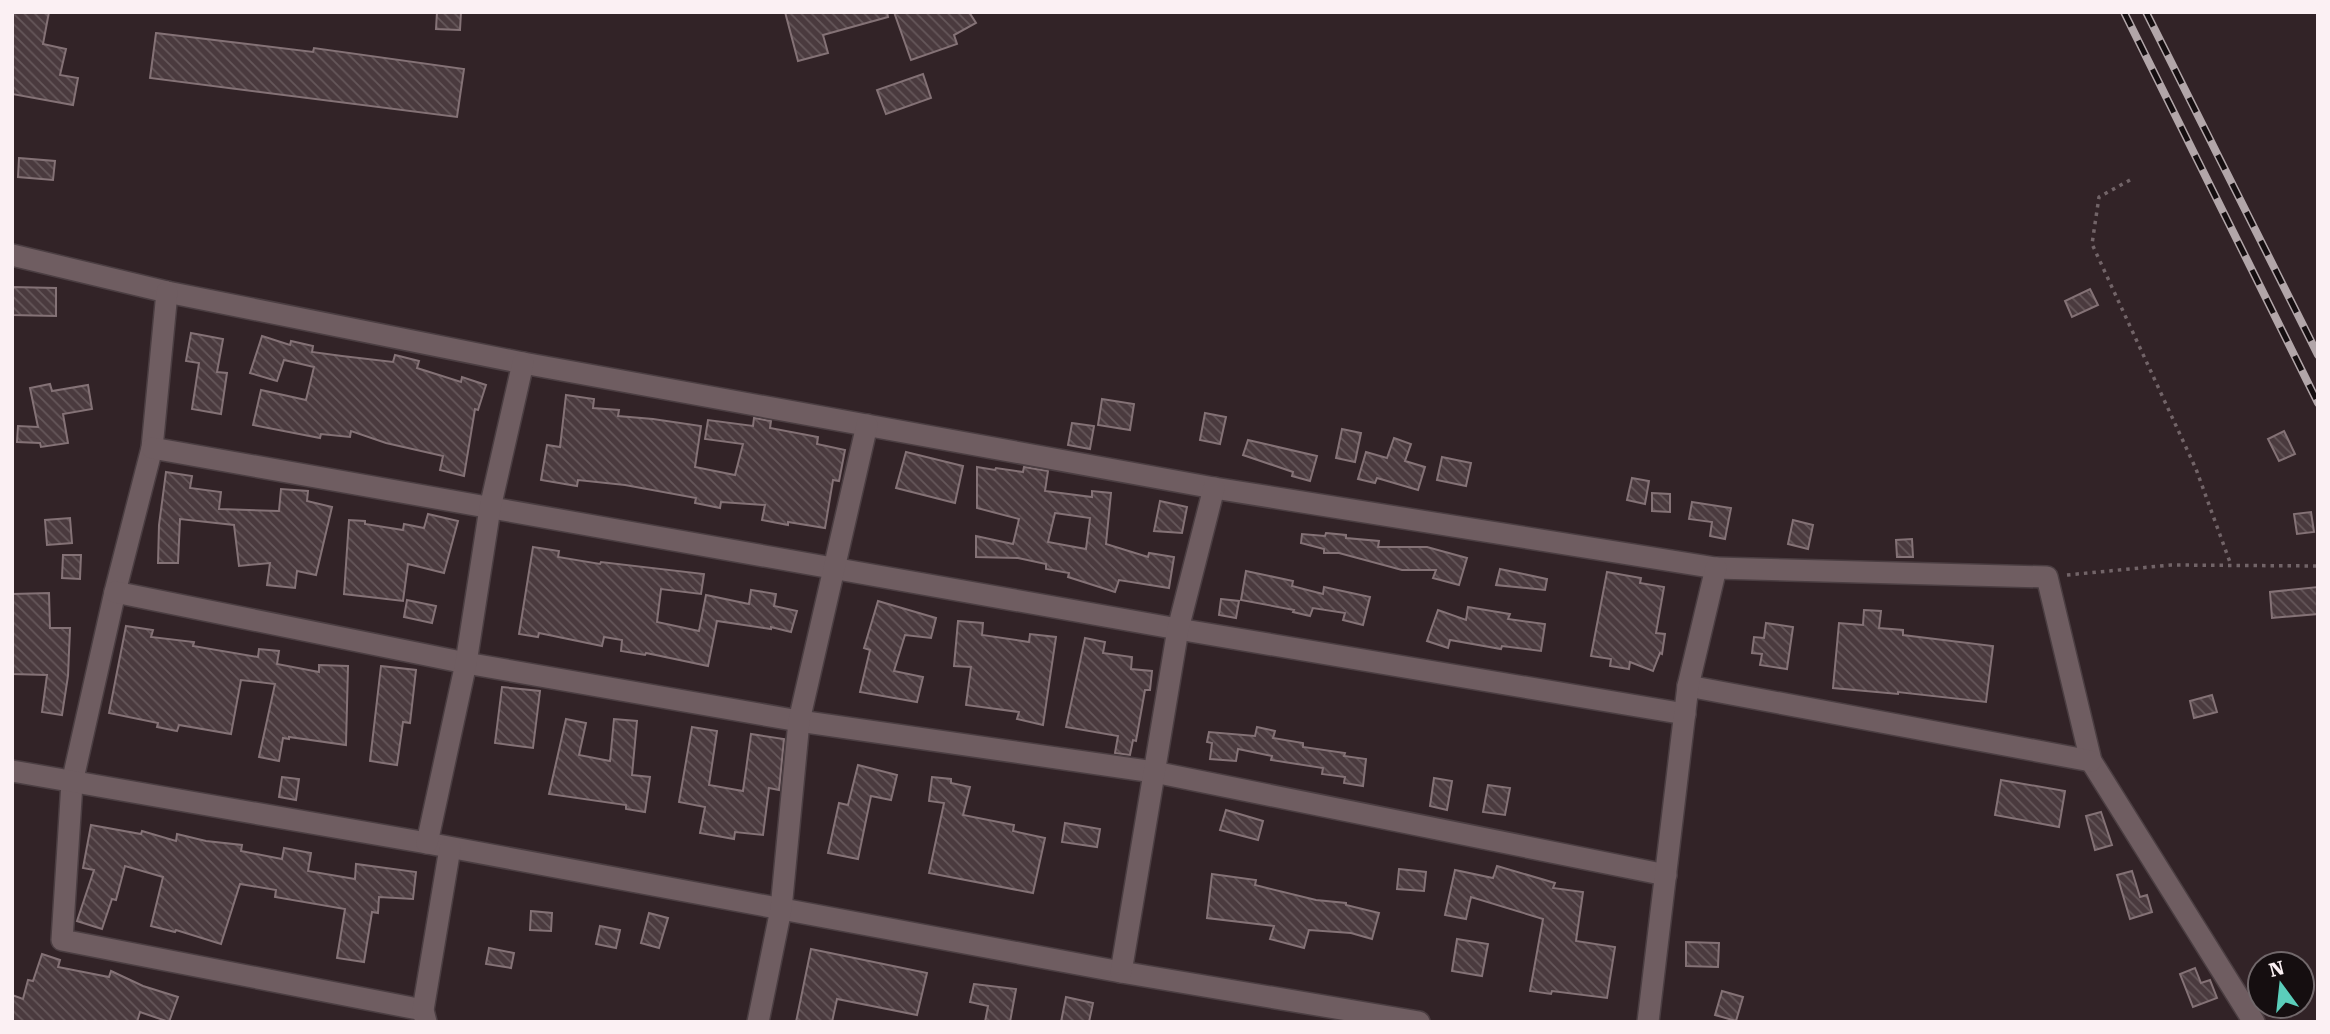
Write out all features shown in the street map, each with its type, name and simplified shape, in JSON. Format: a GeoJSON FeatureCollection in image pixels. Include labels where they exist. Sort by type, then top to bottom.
{"type":"FeatureCollection","features":[{"type":"Feature","properties":{"kind":"street"},"geometry":{"type":"LineString","coordinates":[[12,255],[167,292],[523,363],[1214,488],[1716,568],[2047,577],[2091,761],[2254,1022]]}},
{"type":"Feature","properties":{"kind":"street"},"geometry":{"type":"LineString","coordinates":[[167,292],[152,448],[115,592],[72,783],[62,940],[425,1016],[450,848]]}},
{"type":"Feature","properties":{"kind":"street"},"geometry":{"type":"LineString","coordinates":[[427,843],[466,663],[490,508],[523,363]]}},
{"type":"Feature","properties":{"kind":"street"},"geometry":{"type":"LineString","coordinates":[[758,1022],[781,909],[799,721],[867,425]]}},
{"type":"Feature","properties":{"kind":"street"},"geometry":{"type":"LineString","coordinates":[[152,448],[1178,629],[1685,714]]}},
{"type":"Feature","properties":{"kind":"street"},"geometry":{"type":"LineString","coordinates":[[1121,972],[1178,629],[1214,488]]}},
{"type":"Feature","properties":{"kind":"street"},"geometry":{"type":"LineString","coordinates":[[1648,1022],[1688,686],[1716,568]]}},
{"type":"Feature","properties":{"kind":"street"},"geometry":{"type":"LineString","coordinates":[[115,592],[466,663],[799,721],[1154,772],[1666,875]]}},
{"type":"Feature","properties":{"kind":"street"},"geometry":{"type":"LineString","coordinates":[[1688,686],[2091,761]]}},
{"type":"Feature","properties":{"kind":"street"},"geometry":{"type":"LineString","coordinates":[[12,771],[427,843],[1121,972],[1419,1022]]}},
{"type":"Feature","properties":{"kind":"path"},"geometry":{"type":"LineString","coordinates":[[2130,180],[2099,197],[2092,244],[2196,469],[2231,565]]}},
{"type":"Feature","properties":{"kind":"path"},"geometry":{"type":"LineString","coordinates":[[2047,577],[2171,565],[2318,566]]}},
{"type":"Feature","properties":{"kind":"building"},"geometry":{"type":"Polygon","coordinates":[[[12,12],[49,12],[43,44],[66,49],[60,75],[78,78],[73,105],[12,94],[12,12]]]}},
{"type":"Feature","properties":{"kind":"building"},"geometry":{"type":"Polygon","coordinates":[[[437,12],[461,12],[460,30],[436,29],[437,12]]]}},
{"type":"Feature","properties":{"kind":"building"},"geometry":{"type":"Polygon","coordinates":[[[785,12],[887,12],[888,17],[823,35],[828,53],[798,61],[785,12]]]}},
{"type":"Feature","properties":{"kind":"building"},"geometry":{"type":"Polygon","coordinates":[[[894,12],[969,12],[976,23],[954,35],[957,44],[911,60],[894,12]]]}},
{"type":"Feature","properties":{"kind":"building"},"geometry":{"type":"Polygon","coordinates":[[[156,33],[313,52],[314,48],[464,69],[457,117],[150,78],[156,33]]]}},
{"type":"Feature","properties":{"kind":"building"},"geometry":{"type":"Polygon","coordinates":[[[923,74],[931,98],[886,114],[877,90],[923,74]]]}},
{"type":"Feature","properties":{"kind":"building"},"geometry":{"type":"Polygon","coordinates":[[[19,158],[55,161],[53,180],[18,177],[19,158]]]}},
{"type":"Feature","properties":{"kind":"building"},"geometry":{"type":"Polygon","coordinates":[[[12,287],[56,288],[56,316],[12,315],[12,287]]]}},
{"type":"Feature","properties":{"kind":"building"},"geometry":{"type":"Polygon","coordinates":[[[2090,289],[2098,305],[2072,317],[2065,301],[2090,289]]]}},
{"type":"Feature","properties":{"kind":"building"},"geometry":{"type":"Polygon","coordinates":[[[191,333],[223,339],[217,372],[227,373],[221,414],[192,409],[199,363],[186,361],[191,333]]]}},
{"type":"Feature","properties":{"kind":"building"},"geometry":{"type":"Polygon","coordinates":[[[262,336],[290,345],[291,341],[313,346],[312,352],[393,362],[395,355],[419,361],[417,368],[461,382],[462,377],[486,385],[478,410],[475,409],[464,476],[440,470],[443,456],[386,443],[351,431],[350,437],[321,434],[320,438],[253,425],[261,390],[306,400],[314,367],[284,360],[277,381],[250,373],[262,336]]]}},
{"type":"Feature","properties":{"kind":"building"},"geometry":{"type":"Polygon","coordinates":[[[50,384],[52,391],[88,385],[92,409],[63,414],[68,443],[41,447],[40,443],[17,442],[18,426],[38,427],[30,388],[50,384]]]}},
{"type":"Feature","properties":{"kind":"building"},"geometry":{"type":"Polygon","coordinates":[[[566,395],[594,399],[593,408],[619,410],[618,416],[701,426],[695,467],[735,475],[743,444],[705,439],[708,420],[753,426],[754,418],[771,421],[770,428],[818,437],[817,444],[845,450],[839,481],[833,480],[825,528],[762,520],[765,505],[721,502],[720,508],[695,503],[696,498],[625,485],[578,480],[577,486],[541,480],[547,445],[560,447],[566,395]]]}},
{"type":"Feature","properties":{"kind":"building"},"geometry":{"type":"Polygon","coordinates":[[[1102,399],[1134,404],[1130,430],[1098,425],[1102,399]]]}},
{"type":"Feature","properties":{"kind":"building"},"geometry":{"type":"Polygon","coordinates":[[[1205,413],[1226,417],[1220,444],[1200,440],[1205,413]]]}},
{"type":"Feature","properties":{"kind":"building"},"geometry":{"type":"Polygon","coordinates":[[[1072,423],[1094,426],[1090,449],[1068,445],[1072,423]]]}},
{"type":"Feature","properties":{"kind":"building"},"geometry":{"type":"Polygon","coordinates":[[[1342,429],[1361,433],[1355,462],[1336,458],[1342,429]]]}},
{"type":"Feature","properties":{"kind":"building"},"geometry":{"type":"Polygon","coordinates":[[[2284,431],[2295,454],[2279,461],[2268,439],[2284,431]]]}},
{"type":"Feature","properties":{"kind":"building"},"geometry":{"type":"Polygon","coordinates":[[[1394,438],[1411,444],[1405,461],[1425,467],[1418,490],[1377,478],[1375,483],[1358,479],[1366,452],[1387,458],[1394,438]]]}},
{"type":"Feature","properties":{"kind":"building"},"geometry":{"type":"Polygon","coordinates":[[[1248,440],[1317,456],[1310,481],[1292,476],[1293,472],[1243,455],[1248,440]]]}},
{"type":"Feature","properties":{"kind":"building"},"geometry":{"type":"Polygon","coordinates":[[[906,452],[963,466],[955,503],[896,488],[906,452]]]}},
{"type":"Feature","properties":{"kind":"building"},"geometry":{"type":"Polygon","coordinates":[[[1442,457],[1471,463],[1466,486],[1437,480],[1442,457]]]}},
{"type":"Feature","properties":{"kind":"building"},"geometry":{"type":"Polygon","coordinates":[[[977,467],[1023,472],[1024,467],[1048,471],[1045,491],[1092,497],[1092,491],[1111,493],[1106,544],[1148,557],[1149,553],[1174,557],[1169,588],[1119,580],[1115,592],[1068,577],[1069,573],[1046,569],[1046,564],[1018,558],[976,557],[976,536],[1013,544],[1019,519],[977,508],[977,467]],[[1055,513],[1048,542],[1086,549],[1090,518],[1055,513]]]}},
{"type":"Feature","properties":{"kind":"building"},"geometry":{"type":"Polygon","coordinates":[[[166,472],[192,476],[190,488],[221,492],[219,509],[279,511],[281,489],[308,491],[307,501],[332,507],[316,575],[297,571],[295,588],[267,585],[270,563],[239,566],[234,525],[180,519],[178,563],[158,563],[159,525],[166,472]]]}},
{"type":"Feature","properties":{"kind":"building"},"geometry":{"type":"Polygon","coordinates":[[[1632,478],[1649,481],[1645,504],[1627,500],[1632,478]]]}},
{"type":"Feature","properties":{"kind":"building"},"geometry":{"type":"Polygon","coordinates":[[[1652,493],[1670,494],[1670,512],[1652,511],[1652,493]]]}},
{"type":"Feature","properties":{"kind":"building"},"geometry":{"type":"Polygon","coordinates":[[[1160,501],[1187,507],[1182,533],[1154,531],[1160,501]]]}},
{"type":"Feature","properties":{"kind":"building"},"geometry":{"type":"Polygon","coordinates":[[[1692,502],[1731,508],[1725,539],[1710,536],[1712,522],[1689,519],[1692,502]]]}},
{"type":"Feature","properties":{"kind":"building"},"geometry":{"type":"Polygon","coordinates":[[[2311,512],[2314,532],[2297,534],[2294,514],[2311,512]]]}},
{"type":"Feature","properties":{"kind":"building"},"geometry":{"type":"Polygon","coordinates":[[[428,514],[458,521],[444,573],[408,564],[403,601],[344,594],[349,520],[403,530],[404,524],[424,528],[428,514]]]}},
{"type":"Feature","properties":{"kind":"building"},"geometry":{"type":"Polygon","coordinates":[[[70,518],[72,543],[47,545],[45,520],[70,518]]]}},
{"type":"Feature","properties":{"kind":"building"},"geometry":{"type":"Polygon","coordinates":[[[1793,520],[1813,525],[1808,549],[1788,544],[1793,520]]]}},
{"type":"Feature","properties":{"kind":"building"},"geometry":{"type":"Polygon","coordinates":[[[1326,533],[1379,541],[1378,547],[1427,547],[1467,558],[1459,585],[1433,578],[1436,570],[1402,570],[1339,553],[1324,553],[1324,549],[1301,543],[1302,534],[1325,536],[1326,533]]]}},
{"type":"Feature","properties":{"kind":"building"},"geometry":{"type":"Polygon","coordinates":[[[1912,539],[1913,557],[1897,557],[1896,540],[1912,539]]]}},
{"type":"Feature","properties":{"kind":"building"},"geometry":{"type":"Polygon","coordinates":[[[533,547],[559,551],[558,557],[600,564],[704,574],[701,594],[661,589],[657,622],[699,631],[706,595],[749,604],[751,590],[776,594],[774,606],[797,611],[791,632],[717,621],[708,666],[646,653],[621,651],[622,640],[604,637],[602,646],[539,633],[538,637],[519,634],[533,547]]]}},
{"type":"Feature","properties":{"kind":"building"},"geometry":{"type":"Polygon","coordinates":[[[63,555],[81,555],[80,579],[62,578],[63,555]]]}},
{"type":"Feature","properties":{"kind":"building"},"geometry":{"type":"Polygon","coordinates":[[[1500,569],[1547,579],[1545,590],[1496,585],[1500,569]]]}},
{"type":"Feature","properties":{"kind":"building"},"geometry":{"type":"Polygon","coordinates":[[[1246,571],[1293,581],[1292,586],[1323,594],[1324,587],[1370,597],[1363,625],[1343,620],[1345,613],[1313,608],[1310,616],[1293,612],[1294,610],[1241,600],[1246,571]]]}},
{"type":"Feature","properties":{"kind":"building"},"geometry":{"type":"Polygon","coordinates":[[[1607,572],[1641,578],[1640,583],[1664,587],[1656,633],[1665,634],[1662,654],[1660,653],[1653,671],[1630,662],[1629,669],[1610,666],[1611,659],[1591,656],[1607,572]]]}},
{"type":"Feature","properties":{"kind":"building"},"geometry":{"type":"Polygon","coordinates":[[[2318,587],[2318,614],[2272,618],[2270,592],[2318,587]]]}},
{"type":"Feature","properties":{"kind":"building"},"geometry":{"type":"Polygon","coordinates":[[[49,593],[50,628],[70,628],[68,676],[62,715],[42,712],[47,675],[12,674],[12,594],[49,593]]]}},
{"type":"Feature","properties":{"kind":"building"},"geometry":{"type":"Polygon","coordinates":[[[1221,599],[1239,601],[1236,618],[1219,615],[1221,599]]]}},
{"type":"Feature","properties":{"kind":"building"},"geometry":{"type":"Polygon","coordinates":[[[407,600],[436,606],[432,623],[404,617],[407,600]]]}},
{"type":"Feature","properties":{"kind":"building"},"geometry":{"type":"Polygon","coordinates":[[[878,601],[936,618],[931,638],[905,635],[894,671],[923,677],[917,702],[860,692],[870,650],[864,648],[878,601]]]}},
{"type":"Feature","properties":{"kind":"building"},"geometry":{"type":"Polygon","coordinates":[[[1468,607],[1510,614],[1508,619],[1545,624],[1541,651],[1502,646],[1501,649],[1450,640],[1448,648],[1427,641],[1438,610],[1466,620],[1468,607]]]}},
{"type":"Feature","properties":{"kind":"building"},"geometry":{"type":"Polygon","coordinates":[[[1864,610],[1881,611],[1879,628],[1903,630],[1903,635],[1993,646],[1986,702],[1833,688],[1839,623],[1863,625],[1864,610]]]}},
{"type":"Feature","properties":{"kind":"building"},"geometry":{"type":"Polygon","coordinates":[[[958,621],[983,623],[982,635],[1029,642],[1030,634],[1056,637],[1043,725],[1017,719],[1019,712],[966,705],[971,667],[954,666],[958,621]]]}},
{"type":"Feature","properties":{"kind":"building"},"geometry":{"type":"Polygon","coordinates":[[[1766,623],[1793,627],[1787,669],[1760,665],[1762,654],[1752,653],[1754,637],[1764,638],[1766,623]]]}},
{"type":"Feature","properties":{"kind":"building"},"geometry":{"type":"Polygon","coordinates":[[[126,626],[153,630],[151,637],[194,642],[193,646],[258,657],[259,649],[279,651],[277,664],[319,672],[319,665],[348,666],[346,745],[289,737],[283,738],[279,761],[259,757],[275,684],[241,680],[231,734],[179,725],[177,731],[157,727],[158,723],[109,713],[126,626]]]}},
{"type":"Feature","properties":{"kind":"building"},"geometry":{"type":"Polygon","coordinates":[[[1085,638],[1105,642],[1103,653],[1132,657],[1131,669],[1152,671],[1150,690],[1145,690],[1136,741],[1133,740],[1130,755],[1115,753],[1118,736],[1066,727],[1085,638]]]}},
{"type":"Feature","properties":{"kind":"building"},"geometry":{"type":"Polygon","coordinates":[[[381,666],[416,670],[410,723],[403,722],[397,765],[370,761],[381,666]]]}},
{"type":"Feature","properties":{"kind":"building"},"geometry":{"type":"Polygon","coordinates":[[[502,687],[540,691],[533,748],[495,743],[502,687]]]}},
{"type":"Feature","properties":{"kind":"building"},"geometry":{"type":"Polygon","coordinates":[[[2212,695],[2217,712],[2194,718],[2190,701],[2212,695]]]}},
{"type":"Feature","properties":{"kind":"building"},"geometry":{"type":"Polygon","coordinates":[[[566,719],[586,723],[579,755],[610,761],[614,719],[637,721],[632,775],[650,777],[645,812],[626,809],[626,805],[549,794],[566,719]]]}},
{"type":"Feature","properties":{"kind":"building"},"geometry":{"type":"Polygon","coordinates":[[[692,727],[717,731],[709,785],[743,791],[751,734],[784,739],[779,790],[769,788],[763,835],[735,832],[734,839],[700,833],[705,807],[679,802],[692,727]]]}},
{"type":"Feature","properties":{"kind":"building"},"geometry":{"type":"Polygon","coordinates":[[[1257,727],[1275,731],[1273,738],[1303,743],[1303,747],[1366,759],[1363,786],[1344,783],[1345,777],[1322,774],[1323,768],[1271,760],[1272,756],[1238,749],[1236,761],[1210,759],[1212,743],[1207,742],[1209,732],[1255,736],[1257,727]]]}},
{"type":"Feature","properties":{"kind":"building"},"geometry":{"type":"Polygon","coordinates":[[[858,765],[897,775],[891,800],[871,796],[858,859],[828,853],[839,803],[848,805],[858,765]]]}},
{"type":"Feature","properties":{"kind":"building"},"geometry":{"type":"Polygon","coordinates":[[[282,777],[299,779],[296,800],[279,797],[282,777]]]}},
{"type":"Feature","properties":{"kind":"building"},"geometry":{"type":"Polygon","coordinates":[[[932,777],[951,779],[951,783],[970,787],[963,815],[1014,825],[1013,831],[1045,838],[1033,893],[929,873],[944,803],[929,801],[932,777]]]}},
{"type":"Feature","properties":{"kind":"building"},"geometry":{"type":"Polygon","coordinates":[[[1434,778],[1452,781],[1447,810],[1430,806],[1434,778]]]}},
{"type":"Feature","properties":{"kind":"building"},"geometry":{"type":"Polygon","coordinates":[[[2001,780],[2065,791],[2059,827],[1995,815],[2001,780]]]}},
{"type":"Feature","properties":{"kind":"building"},"geometry":{"type":"Polygon","coordinates":[[[1488,785],[1510,788],[1505,815],[1483,812],[1488,785]]]}},
{"type":"Feature","properties":{"kind":"building"},"geometry":{"type":"Polygon","coordinates":[[[1226,810],[1263,821],[1258,840],[1220,830],[1226,810]]]}},
{"type":"Feature","properties":{"kind":"building"},"geometry":{"type":"Polygon","coordinates":[[[2101,812],[2112,845],[2095,850],[2086,816],[2101,812]]]}},
{"type":"Feature","properties":{"kind":"building"},"geometry":{"type":"Polygon","coordinates":[[[1065,823],[1100,829],[1097,847],[1062,842],[1065,823]]]}},
{"type":"Feature","properties":{"kind":"building"},"geometry":{"type":"Polygon","coordinates":[[[91,825],[141,834],[142,831],[176,841],[177,834],[242,845],[241,851],[282,859],[284,848],[311,853],[308,871],[355,879],[356,864],[416,872],[413,899],[379,897],[378,913],[372,912],[364,962],[337,958],[345,909],[275,897],[276,890],[240,884],[221,944],[176,930],[175,932],[151,926],[163,877],[125,866],[116,900],[112,899],[102,929],[77,921],[94,870],[83,868],[91,825]]]}},
{"type":"Feature","properties":{"kind":"building"},"geometry":{"type":"Polygon","coordinates":[[[1497,866],[1555,883],[1553,888],[1583,892],[1576,941],[1615,947],[1607,998],[1530,991],[1543,919],[1471,897],[1466,919],[1445,915],[1455,870],[1493,878],[1497,866]]]}},
{"type":"Feature","properties":{"kind":"building"},"geometry":{"type":"Polygon","coordinates":[[[1399,869],[1426,872],[1424,891],[1397,889],[1399,869]]]}},
{"type":"Feature","properties":{"kind":"building"},"geometry":{"type":"Polygon","coordinates":[[[2132,871],[2140,897],[2147,895],[2152,912],[2130,919],[2117,875],[2132,871]]]}},
{"type":"Feature","properties":{"kind":"building"},"geometry":{"type":"Polygon","coordinates":[[[1212,874],[1256,880],[1255,885],[1316,900],[1346,903],[1379,913],[1372,939],[1351,933],[1309,930],[1304,948],[1270,939],[1274,926],[1207,918],[1212,874]]]}},
{"type":"Feature","properties":{"kind":"building"},"geometry":{"type":"Polygon","coordinates":[[[531,911],[552,913],[551,931],[530,930],[531,911]]]}},
{"type":"Feature","properties":{"kind":"building"},"geometry":{"type":"Polygon","coordinates":[[[649,913],[668,918],[659,948],[641,943],[649,913]]]}},
{"type":"Feature","properties":{"kind":"building"},"geometry":{"type":"Polygon","coordinates":[[[600,926],[620,930],[616,948],[596,944],[600,926]]]}},
{"type":"Feature","properties":{"kind":"building"},"geometry":{"type":"Polygon","coordinates":[[[1457,939],[1488,944],[1482,976],[1452,971],[1457,939]]]}},
{"type":"Feature","properties":{"kind":"building"},"geometry":{"type":"Polygon","coordinates":[[[1686,942],[1719,943],[1718,967],[1686,966],[1686,942]]]}},
{"type":"Feature","properties":{"kind":"building"},"geometry":{"type":"Polygon","coordinates":[[[489,948],[514,953],[511,968],[486,964],[489,948]]]}},
{"type":"Feature","properties":{"kind":"building"},"geometry":{"type":"Polygon","coordinates":[[[811,949],[927,973],[917,1015],[837,999],[832,1022],[796,1022],[811,949]]]}},
{"type":"Feature","properties":{"kind":"building"},"geometry":{"type":"Polygon","coordinates":[[[42,954],[60,960],[58,967],[109,977],[111,971],[143,986],[178,997],[169,1022],[140,1012],[137,1022],[12,1022],[12,995],[23,999],[28,980],[33,981],[42,954]]]}},
{"type":"Feature","properties":{"kind":"building"},"geometry":{"type":"Polygon","coordinates":[[[2195,968],[2201,983],[2210,980],[2217,998],[2193,1007],[2180,974],[2195,968]]]}},
{"type":"Feature","properties":{"kind":"building"},"geometry":{"type":"Polygon","coordinates":[[[974,984],[1016,989],[1010,1022],[985,1022],[988,1006],[970,1002],[974,984]]]}},
{"type":"Feature","properties":{"kind":"building"},"geometry":{"type":"Polygon","coordinates":[[[1722,991],[1743,997],[1736,1021],[1715,1015],[1722,991]]]}},
{"type":"Feature","properties":{"kind":"building"},"geometry":{"type":"Polygon","coordinates":[[[1066,997],[1093,1003],[1089,1022],[1061,1022],[1066,997]]]}},
{"type":"Feature","properties":{"kind":"railway"},"geometry":{"type":"LineString","coordinates":[[2124,12],[2318,403]]}},
{"type":"Feature","properties":{"kind":"railway"},"geometry":{"type":"LineString","coordinates":[[2146,12],[2318,355]]}}]}
